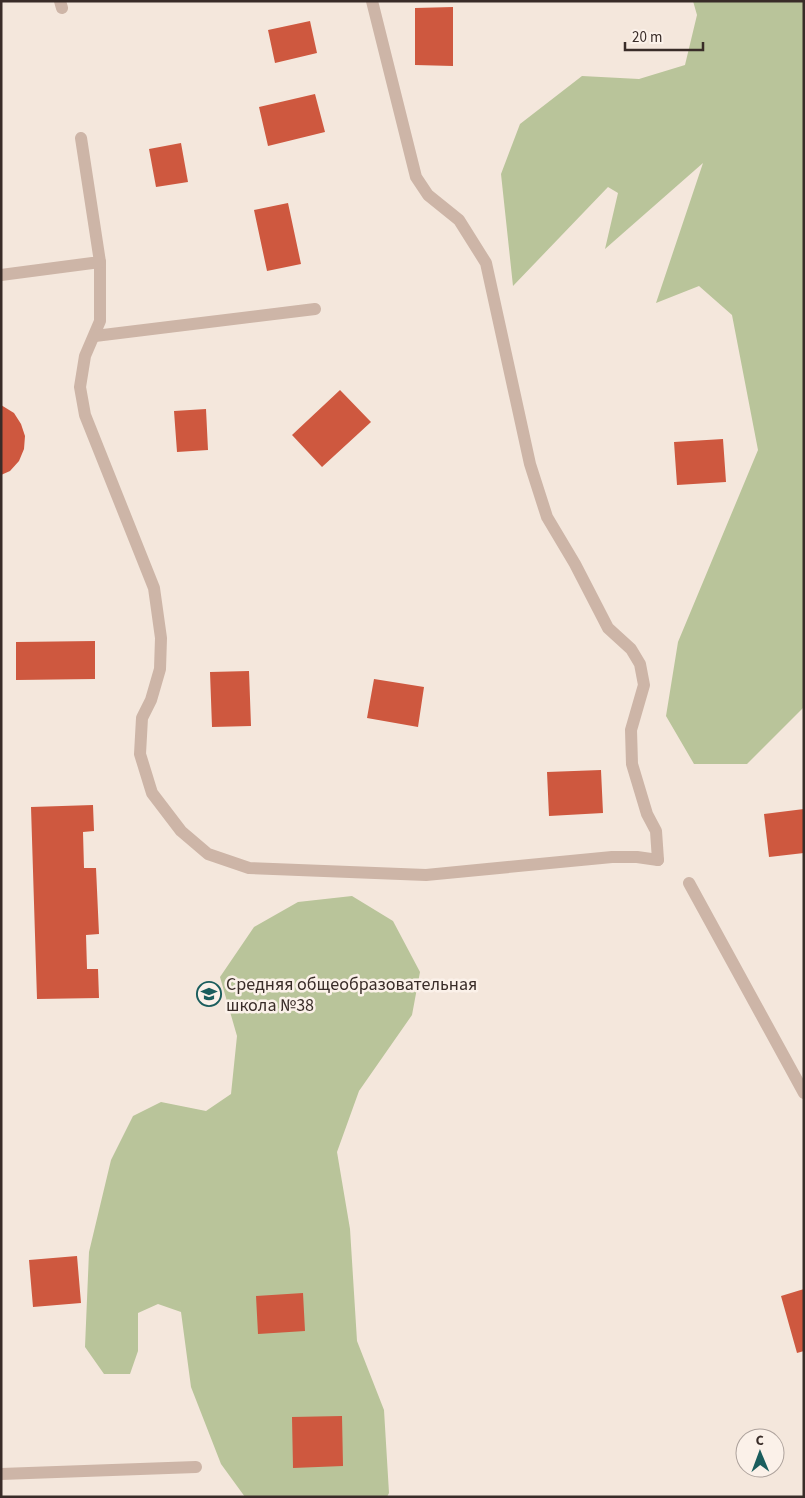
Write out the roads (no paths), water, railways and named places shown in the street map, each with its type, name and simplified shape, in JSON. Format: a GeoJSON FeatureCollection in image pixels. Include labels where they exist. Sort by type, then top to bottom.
{"type":"FeatureCollection","features":[{"type":"Feature","properties":{"kind":"street"},"geometry":{"type":"LineString","coordinates":[[81,138],[100,262],[101,309],[95,336],[85,356],[80,387],[85,415],[154,588],[159,612],[161,638],[160,669],[151,700],[142,718],[140,754],[152,793],[182,831],[208,854],[249,868],[426,874],[612,857],[637,856],[658,860],[656,831],[647,814],[632,764],[631,730],[644,685],[640,664],[632,649],[608,628],[547,517],[530,464],[486,263],[459,220],[428,195],[416,177],[372,1]]}},
{"type":"Feature","properties":{"kind":"street"},"geometry":{"type":"LineString","coordinates":[[1,276],[100,262]]}},
{"type":"Feature","properties":{"kind":"street"},"geometry":{"type":"LineString","coordinates":[[95,336],[315,309]]}},
{"type":"Feature","properties":{"kind":"street"},"geometry":{"type":"LineString","coordinates":[[689,883],[804,1093]]}},
{"type":"Feature","properties":{"kind":"street"},"geometry":{"type":"LineString","coordinates":[[1,1474],[196,1467]]}},
{"type":"Feature","properties":{"kind":"place","name":"Средняя общеобразовательная школа №38"},"geometry":{"type":"Point","coordinates":[209,994]}}]}
